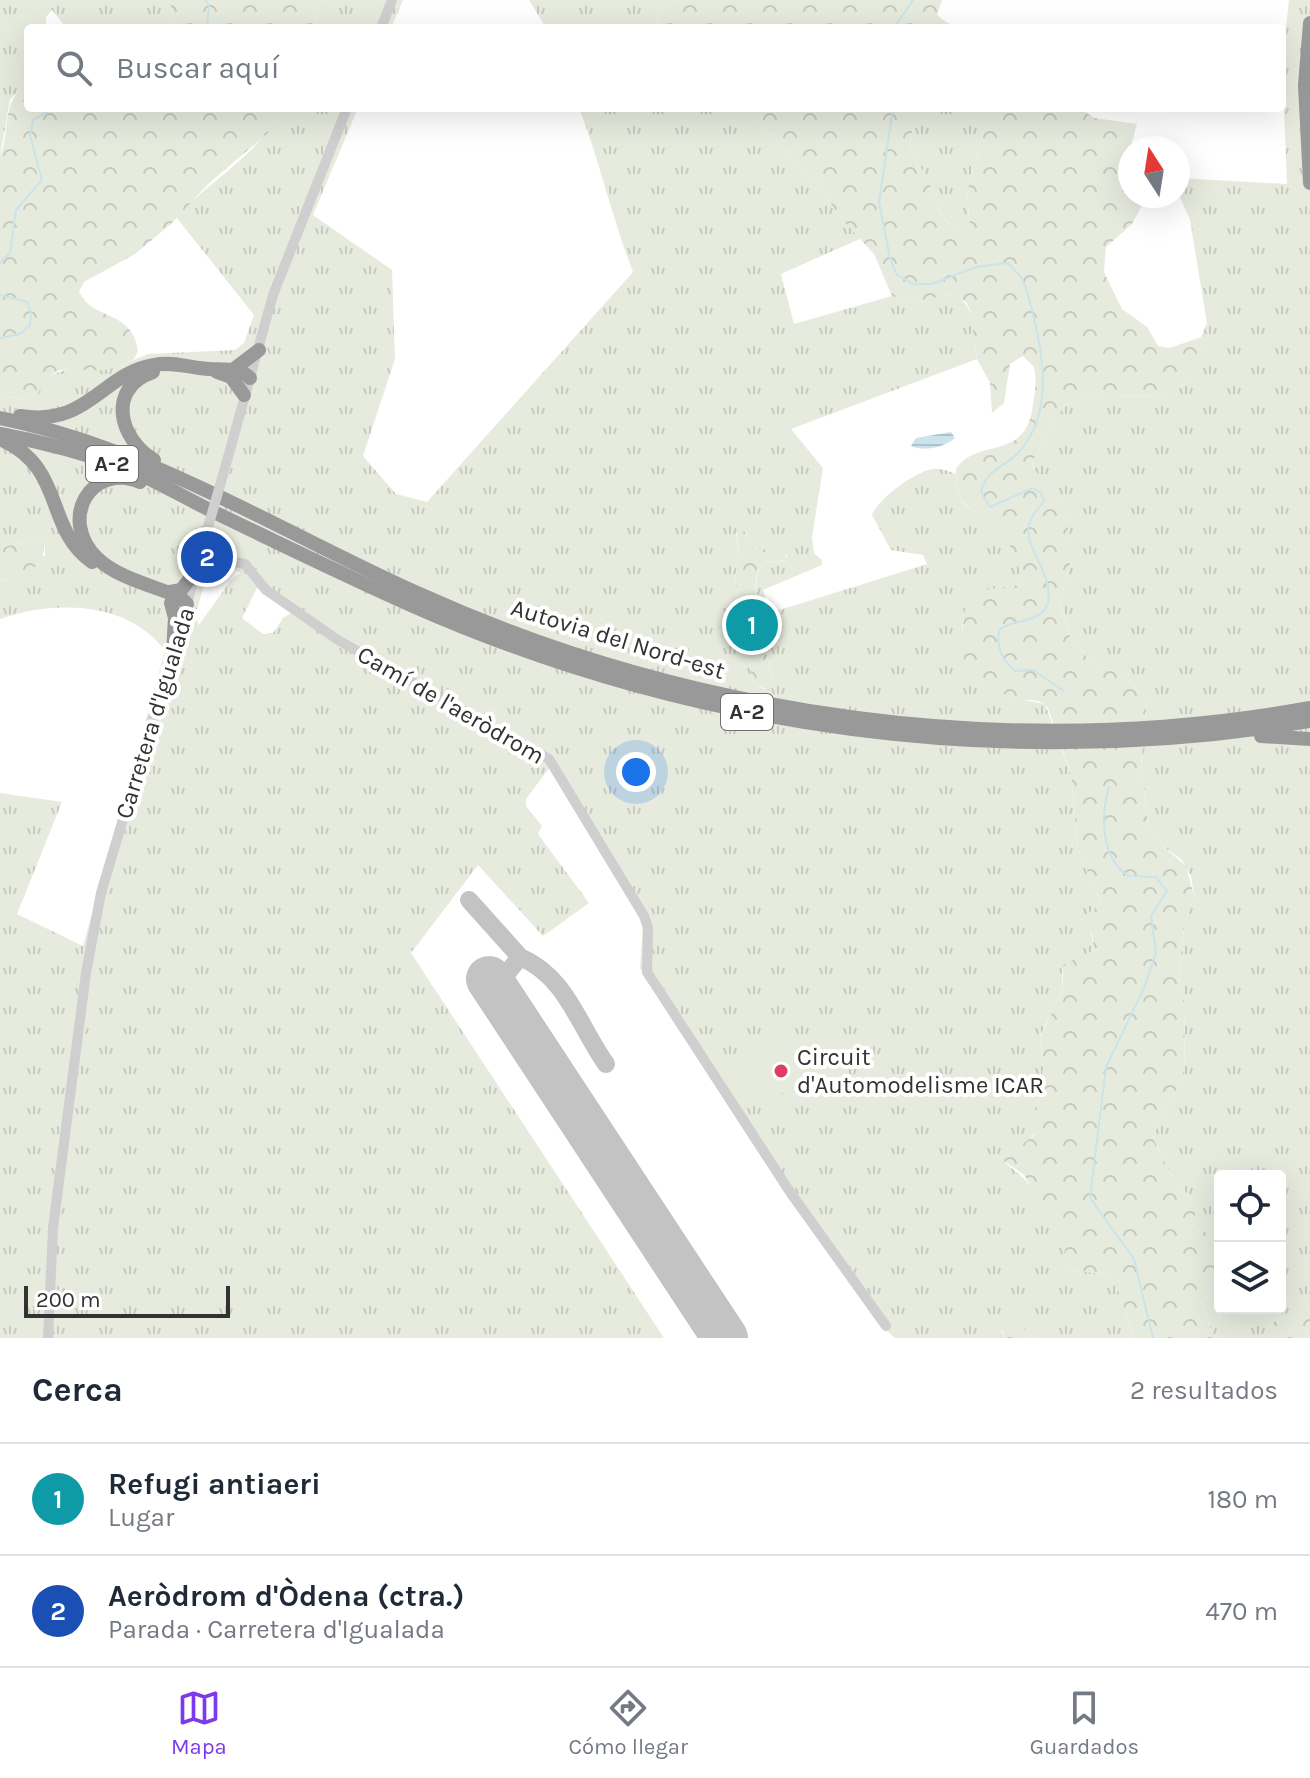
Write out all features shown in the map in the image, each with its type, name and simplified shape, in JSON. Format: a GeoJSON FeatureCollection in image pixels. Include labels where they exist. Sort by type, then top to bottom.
{"type":"FeatureCollection","features":[{"type":"Feature","properties":{"kind":"highway"},"geometry":{"type":"LineString","coordinates":[[1310,23],[1305,85],[1310,183]]}},
{"type":"Feature","properties":{"kind":"highway"},"geometry":{"type":"LineString","coordinates":[[233,373],[259,350]]}},
{"type":"Feature","properties":{"kind":"highway"},"geometry":{"type":"LineString","coordinates":[[0,415],[35,418],[69,413],[90,403],[138,369],[154,365],[209,369],[250,378]]}},
{"type":"Feature","properties":{"kind":"highway"},"geometry":{"type":"LineString","coordinates":[[178,366],[146,374],[132,386],[126,397],[122,420],[131,442],[182,477]]}},
{"type":"Feature","properties":{"kind":"highway"},"geometry":{"type":"LineString","coordinates":[[233,373],[244,395]]}},
{"type":"Feature","properties":{"kind":"highway","name":"Autovia del Nord-est"},"geometry":{"type":"LineString","coordinates":[[0,415],[92,443],[182,477],[348,560],[470,616],[592,660],[753,701],[897,722],[1050,730],[1181,725],[1310,708]]}},
{"type":"Feature","properties":{"kind":"highway"},"geometry":{"type":"LineString","coordinates":[[0,436],[37,465],[49,484],[65,530],[87,559],[187,604]]}},
{"type":"Feature","properties":{"kind":"highway","name":"Autovia del Nord-est"},"geometry":{"type":"LineString","coordinates":[[0,436],[39,441],[127,469],[485,636],[612,679],[703,703],[816,725],[932,738],[1053,745],[1217,736],[1310,721]]}},
{"type":"Feature","properties":{"kind":"highway"},"geometry":{"type":"LineString","coordinates":[[173,651],[175,618],[170,598],[98,559],[81,538],[77,519],[86,495],[106,481],[129,477],[218,514]]}},
{"type":"Feature","properties":{"kind":"highway"},"geometry":{"type":"LineString","coordinates":[[170,598],[181,590],[198,568]]}},
{"type":"Feature","properties":{"kind":"highway"},"geometry":{"type":"LineString","coordinates":[[1217,736],[1310,739]]}},
{"type":"Feature","properties":{"kind":"street"},"geometry":{"type":"LineString","coordinates":[[383,24],[392,0]]}},
{"type":"Feature","properties":{"kind":"street","name":"Carretera d'Igualada"},"geometry":{"type":"LineString","coordinates":[[48,1338],[53,1228],[101,893],[198,568],[244,395],[297,228],[345,112]]}},
{"type":"Feature","properties":{"kind":"street","name":"Camí de l'aeròdrom"},"geometry":{"type":"LineString","coordinates":[[198,568],[224,560],[245,564],[266,590],[338,640],[549,759],[644,916],[648,928],[647,972],[790,1192],[886,1326]]}},
{"type":"Feature","properties":{"kind":"green space"},"geometry":{"type":"Polygon","coordinates":[[[0,0],[169,0],[174,18],[172,24],[63,24],[52,10],[46,17],[46,24],[24,24],[24,86],[10,99],[0,157],[0,0]]]}},
{"type":"Feature","properties":{"kind":"green space"},"geometry":{"type":"Polygon","coordinates":[[[169,0],[321,0],[313,24],[172,24],[174,18],[169,0]]]}},
{"type":"Feature","properties":{"kind":"green space"},"geometry":{"type":"Polygon","coordinates":[[[321,0],[403,0],[393,24],[313,24],[321,0]]]}},
{"type":"Feature","properties":{"kind":"green space"},"geometry":{"type":"Polygon","coordinates":[[[529,0],[676,0],[658,12],[657,24],[544,24],[529,0]]]}},
{"type":"Feature","properties":{"kind":"green space"},"geometry":{"type":"Polygon","coordinates":[[[676,0],[942,0],[937,15],[949,24],[657,24],[658,12],[676,0]]]}},
{"type":"Feature","properties":{"kind":"green space"},"geometry":{"type":"Polygon","coordinates":[[[1289,0],[1310,0],[1310,1315],[1280,1315],[1260,1338],[1214,1338],[1201,1302],[1214,1292],[1214,1314],[1286,1314],[1286,1170],[1214,1170],[1214,1235],[1192,1228],[1197,1206],[1169,1171],[1154,1140],[1158,1120],[1184,1077],[1185,1006],[1179,972],[1184,928],[1194,896],[1191,876],[1182,860],[1164,847],[1148,824],[1141,764],[1147,698],[1126,679],[1088,658],[1070,637],[1060,603],[1073,552],[1063,502],[1035,473],[1032,461],[1057,415],[1069,404],[1101,395],[1166,393],[1181,387],[1193,376],[1206,352],[1207,342],[1201,337],[1207,323],[1190,220],[1185,208],[1190,208],[1190,179],[1287,184],[1289,0]]]}},
{"type":"Feature","properties":{"kind":"green space"},"geometry":{"type":"Polygon","coordinates":[[[24,86],[24,112],[280,112],[268,133],[208,184],[171,224],[135,254],[84,282],[79,291],[85,300],[120,321],[135,338],[138,351],[134,359],[107,369],[58,371],[51,375],[38,393],[23,399],[0,396],[0,157],[10,108],[24,86]]]}},
{"type":"Feature","properties":{"kind":"green space"},"geometry":{"type":"Polygon","coordinates":[[[280,112],[356,112],[313,215],[392,270],[395,359],[363,456],[396,494],[427,502],[633,272],[580,112],[745,112],[787,152],[800,169],[820,183],[836,213],[862,238],[781,274],[794,324],[892,296],[914,302],[952,294],[966,305],[973,322],[977,359],[791,429],[823,468],[812,537],[814,553],[822,560],[822,565],[763,590],[770,613],[927,564],[923,555],[891,550],[872,515],[898,487],[932,469],[956,474],[963,503],[998,521],[1012,540],[1023,580],[1017,585],[970,593],[962,625],[965,664],[980,683],[1004,691],[1013,698],[1045,704],[1071,774],[1078,850],[1102,903],[1079,921],[1091,933],[1094,950],[1062,971],[1063,989],[1040,1036],[1043,1069],[1036,1131],[1029,1141],[1005,1156],[1006,1164],[1037,1192],[1063,1223],[1066,1240],[1064,1268],[1101,1274],[1111,1280],[1119,1291],[1133,1338],[1033,1338],[1009,1318],[1001,1331],[1005,1338],[895,1338],[879,1324],[640,968],[643,922],[550,767],[526,799],[526,806],[542,826],[538,834],[589,903],[543,936],[478,865],[411,953],[664,1338],[0,1338],[0,793],[62,802],[17,914],[83,946],[165,651],[150,634],[132,622],[89,609],[44,609],[0,619],[0,580],[8,580],[45,555],[45,544],[40,538],[0,548],[0,396],[23,399],[38,393],[46,377],[70,368],[119,366],[148,354],[235,350],[244,343],[254,315],[176,217],[261,139],[280,112]],[[744,530],[736,533],[739,554],[735,579],[751,675],[755,685],[764,689],[773,680],[759,619],[758,572],[764,564],[788,560],[787,555],[756,548],[744,530]],[[230,567],[208,570],[195,617],[199,625],[231,580],[240,573],[230,567]],[[257,588],[242,618],[263,634],[273,633],[283,618],[293,612],[257,588]]]}},
{"type":"Feature","properties":{"kind":"green space"},"geometry":{"type":"Polygon","coordinates":[[[745,112],[921,112],[912,133],[912,153],[945,219],[960,229],[970,229],[967,192],[989,112],[1085,112],[1095,118],[1137,124],[1134,136],[1118,136],[1118,208],[1141,208],[1132,224],[1106,247],[1104,272],[1122,309],[1147,327],[1158,346],[1170,348],[1201,337],[1207,342],[1205,356],[1193,376],[1181,387],[1167,393],[1101,395],[1069,404],[1057,415],[1032,461],[1033,468],[1063,502],[1073,552],[1060,603],[1070,637],[1088,658],[1126,679],[1147,698],[1141,764],[1148,824],[1164,847],[1186,866],[1194,896],[1184,928],[1179,972],[1185,1006],[1184,1077],[1158,1120],[1154,1140],[1169,1171],[1197,1206],[1192,1228],[1214,1235],[1214,1292],[1201,1302],[1214,1338],[1133,1338],[1119,1291],[1111,1280],[1101,1274],[1064,1268],[1065,1238],[1059,1216],[1034,1191],[1024,1175],[1001,1159],[1034,1136],[1036,1099],[1043,1069],[1040,1037],[1063,989],[1063,965],[1094,950],[1092,933],[1080,927],[1079,921],[1102,903],[1078,850],[1071,774],[1048,708],[1041,702],[1014,698],[974,680],[968,672],[963,651],[963,625],[970,592],[1017,585],[1023,580],[1002,524],[963,501],[959,494],[956,469],[976,453],[1011,442],[1021,435],[1029,423],[1033,405],[1034,367],[1023,356],[1010,364],[1004,403],[992,413],[990,383],[977,359],[970,310],[966,302],[952,294],[914,302],[892,296],[874,254],[836,213],[820,183],[800,169],[787,152],[745,112]]]}},
{"type":"Feature","properties":{"kind":"green space"},"geometry":{"type":"Polygon","coordinates":[[[921,112],[989,112],[967,192],[970,230],[951,225],[940,211],[926,176],[912,153],[915,122],[921,112]]]}},
{"type":"Feature","properties":{"kind":"green space"},"geometry":{"type":"Polygon","coordinates":[[[741,526],[756,548],[783,553],[789,560],[764,564],[758,572],[756,584],[762,637],[773,680],[769,690],[755,685],[751,675],[735,579],[739,554],[736,527],[741,526]]]}},
{"type":"Feature","properties":{"kind":"green space"},"geometry":{"type":"Polygon","coordinates":[[[40,538],[45,544],[41,563],[16,579],[0,580],[0,548],[40,538]]]}},
{"type":"Feature","properties":{"kind":"green space","name":"Circuit d'Automodelisme ICAR"},"geometry":{"type":"Polygon","coordinates":[[[835,1028],[849,1076],[737,1105],[708,1061],[835,1028]]]}},
{"type":"Feature","properties":{"kind":"green space"},"geometry":{"type":"Polygon","coordinates":[[[1298,1311],[1310,1315],[1310,1338],[1260,1338],[1280,1315],[1298,1311]]]}},
{"type":"Feature","properties":{"kind":"green space"},"geometry":{"type":"Polygon","coordinates":[[[1003,1319],[1014,1319],[1033,1338],[1005,1338],[1000,1326],[1003,1319]]]}},
{"type":"Feature","properties":{"kind":"water"},"geometry":{"type":"Polygon","coordinates":[[[951,432],[955,438],[940,446],[922,449],[911,446],[916,438],[951,432]]]}},
{"type":"Feature","properties":{"kind":"waterway"},"geometry":{"type":"LineString","coordinates":[[206,0],[209,7],[207,24]]}},
{"type":"Feature","properties":{"kind":"waterway"},"geometry":{"type":"LineString","coordinates":[[897,24],[913,0]]}},
{"type":"Feature","properties":{"kind":"waterway"},"geometry":{"type":"LineString","coordinates":[[0,263],[10,253],[16,210],[42,180],[30,136],[33,120],[47,112]]}},
{"type":"Feature","properties":{"kind":"waterway"},"geometry":{"type":"LineString","coordinates":[[892,112],[879,202],[890,258],[897,275],[913,284],[932,284],[976,267],[1008,263],[1026,288],[1043,373],[1039,416],[1031,436],[1018,453],[991,474],[981,492],[990,507],[1033,488],[1041,493],[1044,501],[1032,517],[1029,538],[1046,579],[1048,604],[1038,616],[999,630],[998,642],[1003,658],[1015,671],[1033,670],[1064,691]]}},
{"type":"Feature","properties":{"kind":"waterway"},"geometry":{"type":"LineString","coordinates":[[0,295],[27,302],[31,313],[30,325],[20,334],[0,338]]}},
{"type":"Feature","properties":{"kind":"waterway"},"geometry":{"type":"LineString","coordinates":[[1109,787],[1104,823],[1113,859],[1129,876],[1156,877],[1167,891],[1151,916],[1156,953],[1144,988],[1106,1067],[1090,1198],[1134,1259],[1153,1338]]}},
{"type":"Feature","properties":{"kind":"taxiway"},"geometry":{"type":"LineString","coordinates":[[469,900],[520,957],[495,988]]}},
{"type":"Feature","properties":{"kind":"taxiway"},"geometry":{"type":"LineString","coordinates":[[520,957],[536,965],[560,989],[606,1064]]}},
{"type":"Feature","properties":{"kind":"runway"},"geometry":{"type":"LineString","coordinates":[[489,979],[725,1338]]}},
{"type":"Feature","properties":{"kind":"place","name":"Aeròdrom d'Òdena (ctra.)"},"geometry":{"type":"Point","coordinates":[207,557]}},
{"type":"Feature","properties":{"kind":"place","name":"Refugi antiaeri"},"geometry":{"type":"Point","coordinates":[752,625]}},
{"type":"Feature","properties":{"kind":"place","name":"Circuit d'Automodelisme ICAR"},"geometry":{"type":"Point","coordinates":[781,1071]}}]}
